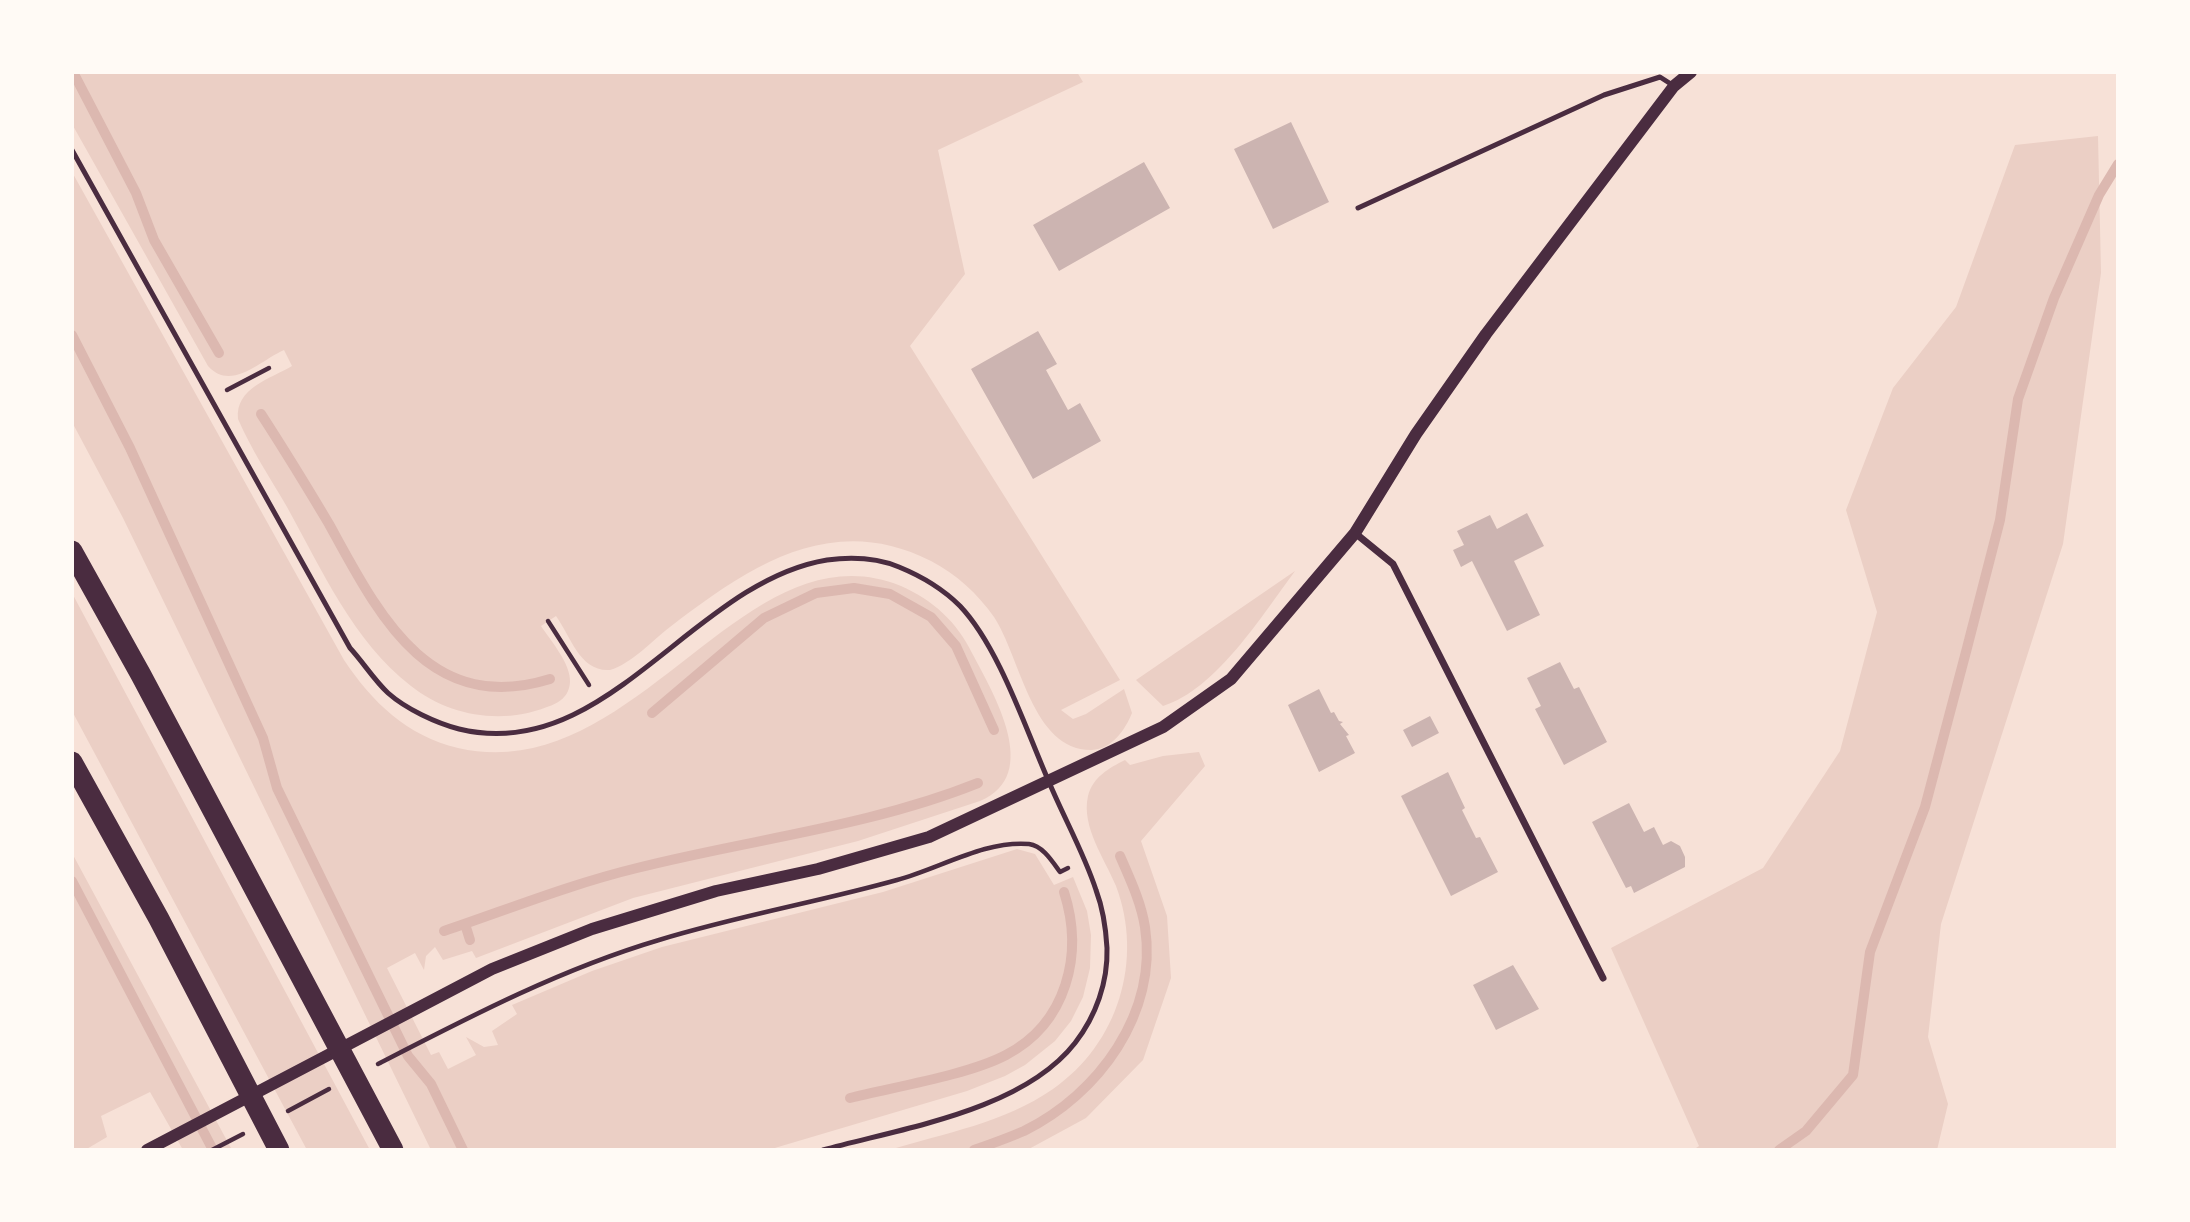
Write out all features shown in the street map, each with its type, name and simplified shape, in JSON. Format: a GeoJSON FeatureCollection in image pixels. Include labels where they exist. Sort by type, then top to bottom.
{"type":"FeatureCollection","features":[{"type":"Feature","properties":{"kind":"highway"},"geometry":{"type":"LineString","coordinates":[[72,551],[141,675],[393,1150]]}},
{"type":"Feature","properties":{"kind":"highway"},"geometry":{"type":"LineString","coordinates":[[72,762],[159,919],[279,1150]]}},
{"type":"Feature","properties":{"kind":"street"},"geometry":{"type":"LineString","coordinates":[[146,1150],[492,969],[592,929],[716,891],[818,869],[929,837],[1163,727],[1231,680],[1355,533],[1416,433],[1486,334],[1674,86],[1691,72]]}},
{"type":"Feature","properties":{"kind":"street"},"geometry":{"type":"LineString","coordinates":[[1355,533],[1393,564],[1603,978]]}},
{"type":"Feature","properties":{"kind":"lane"},"geometry":{"type":"LineString","coordinates":[[1358,208],[1604,95],[1660,77],[1674,86]]}},
{"type":"Feature","properties":{"kind":"lane"},"geometry":{"type":"LineString","coordinates":[[72,150],[350,648],[389,694],[440,724],[480,734],[527,731],[571,717],[625,683],[727,603],[770,576],[804,564],[848,557],[896,565],[932,583],[961,607],[989,646],[1097,892],[1107,948],[1098,1007],[1074,1045],[1042,1075],[1010,1094],[952,1115],[823,1150]]}},
{"type":"Feature","properties":{"kind":"path"},"geometry":{"type":"LineString","coordinates":[[211,399],[269,368]]}},
{"type":"Feature","properties":{"kind":"path"},"geometry":{"type":"LineString","coordinates":[[548,621],[598,700]]}},
{"type":"Feature","properties":{"kind":"path"},"geometry":{"type":"LineString","coordinates":[[372,1067],[566,973],[660,940],[900,880],[1006,843],[1033,844],[1049,855],[1060,872],[1084,861]]}},
{"type":"Feature","properties":{"kind":"path"},"geometry":{"type":"LineString","coordinates":[[286,1112],[335,1086]]}},
{"type":"Feature","properties":{"kind":"path"},"geometry":{"type":"LineString","coordinates":[[212,1150],[249,1131]]}},
{"type":"Feature","properties":{"kind":"shaded area"},"geometry":{"type":"Polygon","coordinates":[[[72,72],[1077,72],[1083,82],[938,150],[965,274],[910,346],[1120,680],[1061,710],[1073,719],[1086,714],[1124,689],[1132,713],[1126,726],[1112,742],[1092,750],[1072,746],[1055,735],[1031,699],[994,617],[974,593],[958,578],[931,561],[894,547],[859,541],[825,544],[792,552],[760,566],[700,605],[634,657],[610,670],[591,665],[577,652],[556,616],[541,626],[564,660],[569,675],[568,692],[556,704],[512,716],[476,715],[459,711],[426,696],[390,668],[340,603],[238,419],[242,399],[248,392],[264,380],[292,366],[284,350],[236,375],[226,376],[208,366],[72,124],[72,72]]]}},
{"type":"Feature","properties":{"kind":"shaded area"},"geometry":{"type":"Polygon","coordinates":[[[2098,136],[2101,273],[2063,544],[1941,924],[1928,1037],[1948,1104],[1937,1150],[1693,1150],[1699,1146],[1611,948],[1763,868],[1840,751],[1877,612],[1846,510],[1893,388],[1956,307],[2015,145],[2098,136]]]}},
{"type":"Feature","properties":{"kind":"shaded area"},"geometry":{"type":"Polygon","coordinates":[[[72,172],[344,660],[366,690],[407,726],[458,748],[522,750],[580,731],[635,698],[738,620],[790,590],[844,576],[901,586],[934,605],[966,642],[1000,711],[1008,732],[1011,753],[1008,773],[999,789],[980,801],[858,841],[633,898],[476,958],[472,951],[443,960],[435,947],[426,956],[424,970],[415,953],[387,968],[431,1055],[439,1052],[448,1069],[476,1055],[466,1037],[484,1047],[498,1045],[492,1031],[517,1014],[512,1005],[592,971],[662,947],[883,892],[1017,849],[1035,854],[1054,885],[1073,877],[1087,911],[1091,935],[1090,968],[1083,997],[1071,1021],[1055,1041],[1025,1065],[967,1091],[768,1150],[431,1150],[123,518],[72,422],[72,172]]]}},
{"type":"Feature","properties":{"kind":"shaded area"},"geometry":{"type":"Polygon","coordinates":[[[1295,571],[1237,649],[1220,668],[1183,697],[1163,706],[1136,680],[1295,571]]]}},
{"type":"Feature","properties":{"kind":"shaded area"},"geometry":{"type":"Polygon","coordinates":[[[72,593],[370,1150],[307,1150],[72,711],[72,593]]]}},
{"type":"Feature","properties":{"kind":"shaded area"},"geometry":{"type":"Polygon","coordinates":[[[1199,752],[1205,766],[1141,841],[1167,916],[1171,978],[1143,1060],[1086,1118],[1027,1150],[889,1150],[974,1126],[1034,1101],[1076,1070],[1094,1049],[1109,1025],[1119,998],[1126,971],[1127,943],[1124,914],[1116,886],[1095,842],[1088,819],[1090,789],[1098,778],[1125,760],[1130,765],[1163,756],[1199,752]]]}},
{"type":"Feature","properties":{"kind":"shaded area"},"geometry":{"type":"Polygon","coordinates":[[[72,853],[232,1150],[183,1150],[150,1092],[101,1116],[107,1137],[85,1150],[72,1150],[72,853]]]}},
{"type":"Feature","properties":{"kind":"building"},"geometry":{"type":"Polygon","coordinates":[[[1291,122],[1329,202],[1273,229],[1234,149],[1291,122]]]}},
{"type":"Feature","properties":{"kind":"building"},"geometry":{"type":"Polygon","coordinates":[[[1144,162],[1170,208],[1059,271],[1033,225],[1144,162]]]}},
{"type":"Feature","properties":{"kind":"building"},"geometry":{"type":"Polygon","coordinates":[[[1038,331],[1057,364],[1046,370],[1068,410],[1080,403],[1101,441],[1033,479],[971,369],[1038,331]]]}},
{"type":"Feature","properties":{"kind":"building"},"geometry":{"type":"Polygon","coordinates":[[[1527,513],[1544,546],[1514,561],[1540,615],[1507,631],[1472,561],[1461,567],[1453,550],[1464,545],[1457,531],[1490,515],[1497,529],[1527,513]]]}},
{"type":"Feature","properties":{"kind":"building"},"geometry":{"type":"Polygon","coordinates":[[[1560,662],[1574,689],[1579,687],[1607,742],[1564,765],[1535,709],[1541,706],[1527,678],[1560,662]]]}},
{"type":"Feature","properties":{"kind":"building"},"geometry":{"type":"Polygon","coordinates":[[[1319,689],[1331,713],[1334,712],[1339,721],[1343,722],[1340,724],[1349,735],[1346,736],[1355,753],[1319,772],[1288,705],[1319,689]]]}},
{"type":"Feature","properties":{"kind":"building"},"geometry":{"type":"Polygon","coordinates":[[[1430,716],[1439,733],[1412,747],[1403,730],[1430,716]]]}},
{"type":"Feature","properties":{"kind":"building"},"geometry":{"type":"Polygon","coordinates":[[[1448,772],[1476,838],[1480,837],[1498,872],[1451,896],[1401,796],[1448,772]]]}},
{"type":"Feature","properties":{"kind":"building"},"geometry":{"type":"Polygon","coordinates":[[[1629,803],[1644,832],[1654,827],[1663,845],[1671,841],[1680,846],[1685,857],[1685,867],[1634,893],[1631,886],[1626,888],[1592,822],[1629,803]]]}},
{"type":"Feature","properties":{"kind":"building"},"geometry":{"type":"Polygon","coordinates":[[[1513,965],[1539,1009],[1496,1030],[1473,985],[1513,965]]]}},
{"type":"Feature","properties":{"kind":"waterway"},"geometry":{"type":"LineString","coordinates":[[73,72],[136,193],[154,240],[219,353]]}},
{"type":"Feature","properties":{"kind":"waterway"},"geometry":{"type":"LineString","coordinates":[[1779,1150],[1806,1131],[1853,1075],[1870,952],[1925,807],[2000,520],[2018,399],[2054,298],[2099,195],[2118,164]]}},
{"type":"Feature","properties":{"kind":"waterway"},"geometry":{"type":"LineString","coordinates":[[72,335],[130,448],[263,738],[277,788],[408,1056],[431,1084],[463,1150]]}},
{"type":"Feature","properties":{"kind":"waterway"},"geometry":{"type":"LineString","coordinates":[[261,414],[321,510],[367,591],[388,622],[412,649],[439,670],[471,683],[507,687],[550,679]]}},
{"type":"Feature","properties":{"kind":"waterway"},"geometry":{"type":"LineString","coordinates":[[652,713],[764,618],[816,593],[854,588],[890,594],[931,617],[956,646],[994,730]]}},
{"type":"Feature","properties":{"kind":"waterway"},"geometry":{"type":"LineString","coordinates":[[444,931],[612,874],[852,822],[978,783]]}},
{"type":"Feature","properties":{"kind":"waterway"},"geometry":{"type":"LineString","coordinates":[[974,1150],[1024,1131],[1076,1096],[1099,1073],[1118,1047],[1132,1020],[1142,990],[1147,959],[1145,927],[1138,900],[1120,856]]}},
{"type":"Feature","properties":{"kind":"waterway"},"geometry":{"type":"LineString","coordinates":[[72,881],[213,1150]]}},
{"type":"Feature","properties":{"kind":"waterway"},"geometry":{"type":"LineString","coordinates":[[850,1098],[972,1069],[1006,1055],[1044,1025],[1056,1006],[1071,962],[1070,915],[1064,892]]}},
{"type":"Feature","properties":{"kind":"waterway"},"geometry":{"type":"LineString","coordinates":[[465,924],[470,940]]}}]}
